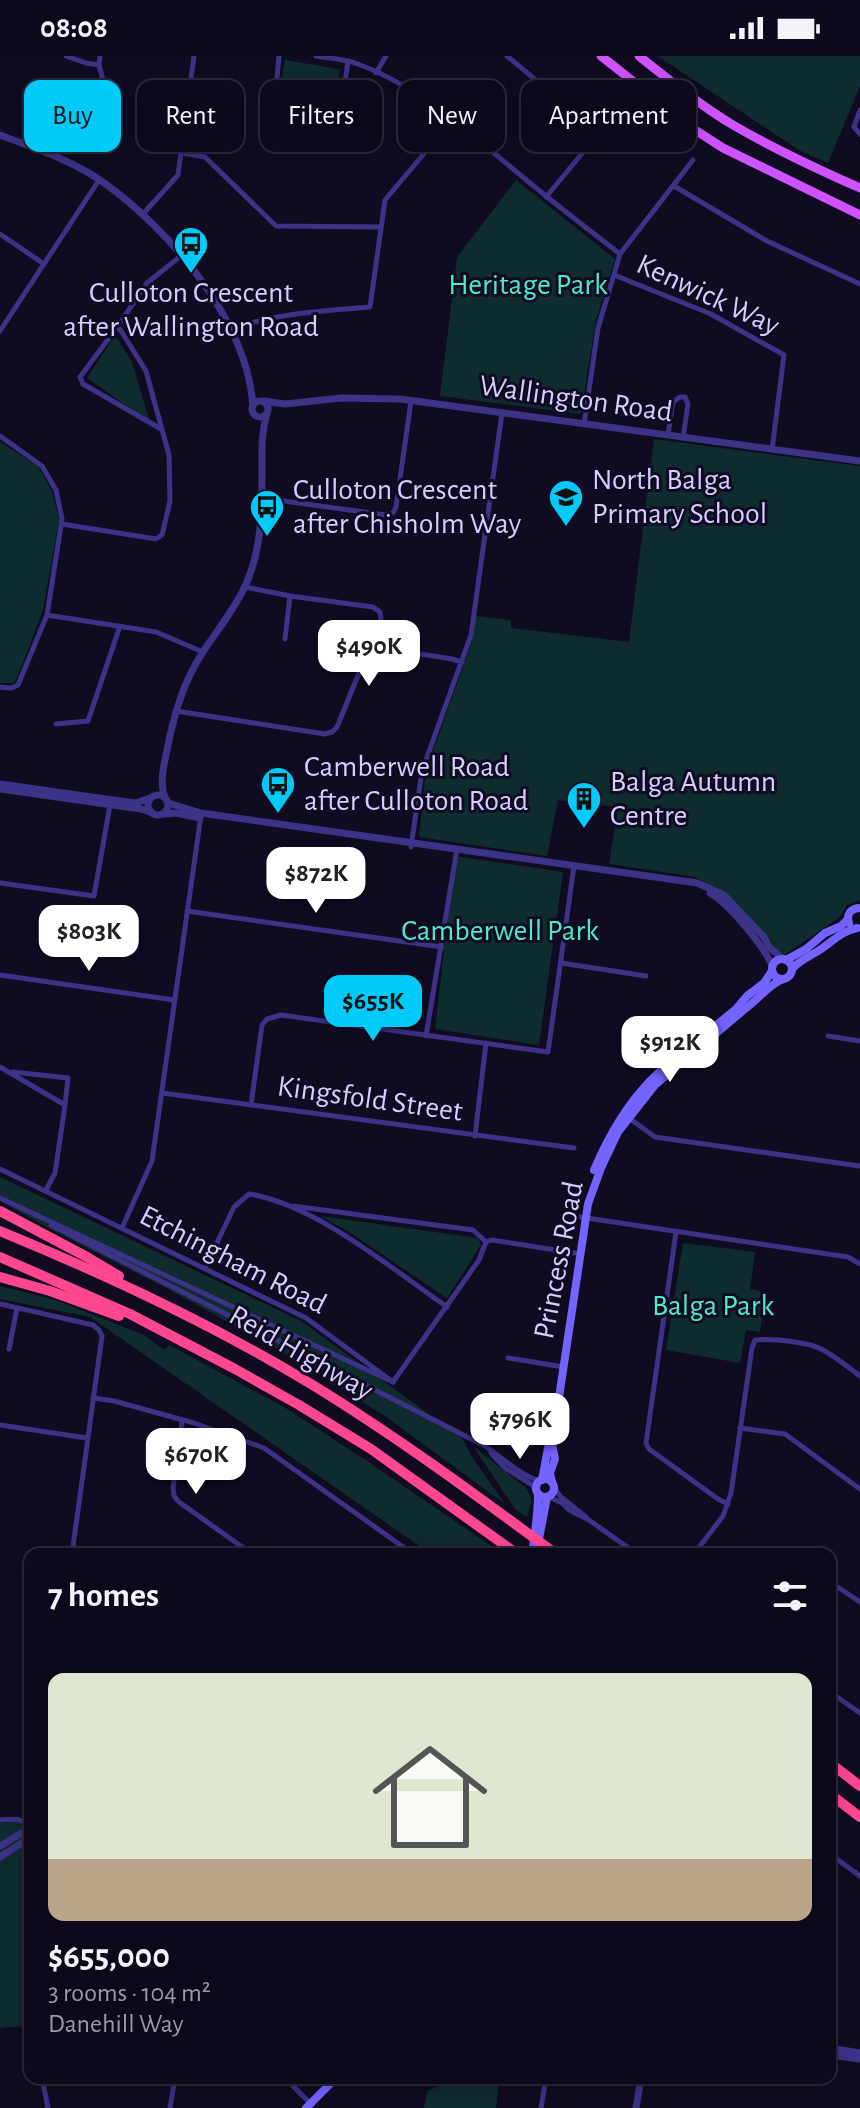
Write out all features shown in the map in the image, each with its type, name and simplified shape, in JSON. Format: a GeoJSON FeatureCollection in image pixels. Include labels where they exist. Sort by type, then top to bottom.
{"type":"FeatureCollection","features":[{"type":"Feature","properties":{"kind":"highway"},"geometry":{"type":"LineString","coordinates":[[0,1211],[165,1303]]}},
{"type":"Feature","properties":{"kind":"highway","name":"Reid Highway"},"geometry":{"type":"LineString","coordinates":[[0,1231],[165,1303],[324,1392],[386,1431],[548,1548]]}},
{"type":"Feature","properties":{"kind":"highway","name":"Reid Highway"},"geometry":{"type":"LineString","coordinates":[[0,1257],[177,1338],[286,1398],[371,1449],[508,1548]]}},
{"type":"Feature","properties":{"kind":"highway"},"geometry":{"type":"LineString","coordinates":[[0,1277],[83,1302],[177,1338]]}},
{"type":"Feature","properties":{"kind":"highway"},"geometry":{"type":"LineString","coordinates":[[836,1768],[860,1786]]}},
{"type":"Feature","properties":{"kind":"highway"},"geometry":{"type":"LineString","coordinates":[[836,1799],[860,1817]]}},
{"type":"Feature","properties":{"kind":"main road"},"geometry":{"type":"LineString","coordinates":[[601,56],[658,103],[713,141],[860,215]]}},
{"type":"Feature","properties":{"kind":"main road"},"geometry":{"type":"LineString","coordinates":[[639,56],[732,124],[796,159],[860,188]]}},
{"type":"Feature","properties":{"kind":"main road"},"geometry":{"type":"LineString","coordinates":[[858,928],[846,931],[818,952],[802,959],[789,977],[775,976],[772,969],[777,961],[806,949],[825,933],[841,926],[851,910],[860,908]]}},
{"type":"Feature","properties":{"kind":"main road"},"geometry":{"type":"LineString","coordinates":[[848,919],[851,925],[858,928]]}},
{"type":"Feature","properties":{"kind":"main road"},"geometry":{"type":"LineString","coordinates":[[785,960],[792,969]]}},
{"type":"Feature","properties":{"kind":"main road","name":"Princess Road"},"geometry":{"type":"LineString","coordinates":[[535,1548],[555,1459],[552,1444],[583,1203],[601,1154],[650,1081],[736,1009],[764,983],[772,969]]}},
{"type":"Feature","properties":{"kind":"main road","name":"Princess Road"},"geometry":{"type":"LineString","coordinates":[[626,1116],[665,1075],[759,1000],[773,983],[784,979]]}},
{"type":"Feature","properties":{"kind":"main road","name":"Princess Road"},"geometry":{"type":"LineString","coordinates":[[546,1492],[537,1484],[545,1470],[562,1366],[575,1253],[583,1217]]}},
{"type":"Feature","properties":{"kind":"main road"},"geometry":{"type":"LineString","coordinates":[[308,2105],[330,2084]]}},
{"type":"Feature","properties":{"kind":"street"},"geometry":{"type":"LineString","coordinates":[[66,56],[99,65]]}},
{"type":"Feature","properties":{"kind":"street"},"geometry":{"type":"LineString","coordinates":[[100,56],[103,80]]}},
{"type":"Feature","properties":{"kind":"street"},"geometry":{"type":"LineString","coordinates":[[143,214],[178,175],[194,56]]}},
{"type":"Feature","properties":{"kind":"street"},"geometry":{"type":"LineString","coordinates":[[279,56],[275,99],[283,109],[298,116],[334,119],[341,113],[348,61]]}},
{"type":"Feature","properties":{"kind":"street"},"geometry":{"type":"LineString","coordinates":[[316,56],[348,61],[398,84]]}},
{"type":"Feature","properties":{"kind":"street"},"geometry":{"type":"LineString","coordinates":[[376,73],[386,56]]}},
{"type":"Feature","properties":{"kind":"street"},"geometry":{"type":"LineString","coordinates":[[507,56],[536,80]]}},
{"type":"Feature","properties":{"kind":"street"},"geometry":{"type":"LineString","coordinates":[[860,110],[854,127],[860,134]]}},
{"type":"Feature","properties":{"kind":"street"},"geometry":{"type":"LineString","coordinates":[[0,135],[63,159],[99,180],[143,214],[182,255],[232,329],[251,389],[253,412],[262,429]]}},
{"type":"Feature","properties":{"kind":"street"},"geometry":{"type":"LineString","coordinates":[[232,329],[288,314],[370,307],[385,200],[425,152]]}},
{"type":"Feature","properties":{"kind":"street"},"geometry":{"type":"LineString","coordinates":[[492,152],[620,254]]}},
{"type":"Feature","properties":{"kind":"street"},"geometry":{"type":"LineString","coordinates":[[546,197],[583,152]]}},
{"type":"Feature","properties":{"kind":"street"},"geometry":{"type":"LineString","coordinates":[[182,153],[205,157],[276,226],[381,227]]}},
{"type":"Feature","properties":{"kind":"street"},"geometry":{"type":"LineString","coordinates":[[584,425],[598,328],[620,254],[693,160]]}},
{"type":"Feature","properties":{"kind":"street"},"geometry":{"type":"LineString","coordinates":[[0,331],[99,180]]}},
{"type":"Feature","properties":{"kind":"street"},"geometry":{"type":"LineString","coordinates":[[674,186],[767,241],[860,284]]}},
{"type":"Feature","properties":{"kind":"street"},"geometry":{"type":"LineString","coordinates":[[0,234],[44,264]]}},
{"type":"Feature","properties":{"kind":"street"},"geometry":{"type":"LineString","coordinates":[[162,430],[83,384],[80,377],[147,283],[182,255]]}},
{"type":"Feature","properties":{"kind":"street","name":"Kenwick Way"},"geometry":{"type":"LineString","coordinates":[[614,275],[711,314],[784,355],[772,450]]}},
{"type":"Feature","properties":{"kind":"street"},"geometry":{"type":"LineString","coordinates":[[62,524],[156,539],[162,535],[170,501],[169,455],[146,371],[118,326]]}},
{"type":"Feature","properties":{"kind":"street"},"geometry":{"type":"LineString","coordinates":[[150,812],[147,807],[162,778],[175,711],[183,689],[245,587],[258,548],[262,429],[268,406],[251,389]]}},
{"type":"Feature","properties":{"kind":"street"},"geometry":{"type":"LineString","coordinates":[[668,436],[673,402],[685,397],[688,404],[683,438]]}},
{"type":"Feature","properties":{"kind":"street","name":"Wallington Road"},"geometry":{"type":"LineString","coordinates":[[262,401],[285,404],[341,398],[411,401],[860,460]]}},
{"type":"Feature","properties":{"kind":"street"},"geometry":{"type":"LineString","coordinates":[[253,406],[262,401]]}},
{"type":"Feature","properties":{"kind":"street"},"geometry":{"type":"LineString","coordinates":[[262,498],[386,515],[393,513],[411,401]]}},
{"type":"Feature","properties":{"kind":"street","name":"Wallington Road"},"geometry":{"type":"LineString","coordinates":[[268,413],[285,404]]}},
{"type":"Feature","properties":{"kind":"street"},"geometry":{"type":"LineString","coordinates":[[256,416],[262,417],[268,413]]}},
{"type":"Feature","properties":{"kind":"street"},"geometry":{"type":"LineString","coordinates":[[411,844],[422,771],[471,635],[502,413]]}},
{"type":"Feature","properties":{"kind":"street"},"geometry":{"type":"LineString","coordinates":[[0,436],[42,466],[56,490],[62,524],[47,615],[18,685],[0,687]]}},
{"type":"Feature","properties":{"kind":"street"},"geometry":{"type":"LineString","coordinates":[[175,711],[325,734],[337,727],[381,619],[380,612],[373,607],[245,587]]}},
{"type":"Feature","properties":{"kind":"street"},"geometry":{"type":"LineString","coordinates":[[285,639],[290,596]]}},
{"type":"Feature","properties":{"kind":"street"},"geometry":{"type":"LineString","coordinates":[[47,615],[156,632],[203,652]]}},
{"type":"Feature","properties":{"kind":"street"},"geometry":{"type":"LineString","coordinates":[[56,724],[88,721],[120,626]]}},
{"type":"Feature","properties":{"kind":"street"},"geometry":{"type":"LineString","coordinates":[[371,645],[462,662]]}},
{"type":"Feature","properties":{"kind":"street"},"geometry":{"type":"LineString","coordinates":[[162,778],[167,809],[164,814]]}},
{"type":"Feature","properties":{"kind":"street"},"geometry":{"type":"LineString","coordinates":[[0,786],[111,802],[155,815],[176,813],[200,816],[697,883],[715,889],[732,903],[764,937],[769,947],[785,960]]}},
{"type":"Feature","properties":{"kind":"street"},"geometry":{"type":"LineString","coordinates":[[111,802],[136,803],[160,795],[166,801],[200,816]]}},
{"type":"Feature","properties":{"kind":"street"},"geometry":{"type":"LineString","coordinates":[[0,883],[94,896],[111,802]]}},
{"type":"Feature","properties":{"kind":"street"},"geometry":{"type":"LineString","coordinates":[[122,1228],[152,1161],[200,816]]}},
{"type":"Feature","properties":{"kind":"street"},"geometry":{"type":"LineString","coordinates":[[426,1036],[457,852]]}},
{"type":"Feature","properties":{"kind":"street"},"geometry":{"type":"LineString","coordinates":[[251,1105],[262,1025],[267,1019],[281,1015],[548,1052],[574,868]]}},
{"type":"Feature","properties":{"kind":"street"},"geometry":{"type":"LineString","coordinates":[[574,868],[696,887],[713,893],[751,934],[772,969]]}},
{"type":"Feature","properties":{"kind":"street"},"geometry":{"type":"LineString","coordinates":[[187,911],[442,947]]}},
{"type":"Feature","properties":{"kind":"street"},"geometry":{"type":"LineString","coordinates":[[561,963],[646,976]]}},
{"type":"Feature","properties":{"kind":"street"},"geometry":{"type":"LineString","coordinates":[[0,975],[174,1000]]}},
{"type":"Feature","properties":{"kind":"street"},"geometry":{"type":"LineString","coordinates":[[828,1036],[860,1041]]}},
{"type":"Feature","properties":{"kind":"street"},"geometry":{"type":"LineString","coordinates":[[475,1136],[486,1043]]}},
{"type":"Feature","properties":{"kind":"street"},"geometry":{"type":"LineString","coordinates":[[0,1067],[65,1105]]}},
{"type":"Feature","properties":{"kind":"street"},"geometry":{"type":"LineString","coordinates":[[8,1071],[68,1078],[55,1173],[46,1190]]}},
{"type":"Feature","properties":{"kind":"street","name":"Kingsfold Street"},"geometry":{"type":"LineString","coordinates":[[162,1093],[574,1148]]}},
{"type":"Feature","properties":{"kind":"street"},"geometry":{"type":"LineString","coordinates":[[626,1116],[655,1137],[860,1166]]}},
{"type":"Feature","properties":{"kind":"street","name":"Etchingham Road"},"geometry":{"type":"LineString","coordinates":[[0,1169],[306,1318],[393,1382]]}},
{"type":"Feature","properties":{"kind":"street"},"geometry":{"type":"LineString","coordinates":[[205,1268],[234,1207],[249,1194],[288,1205],[344,1235],[447,1307]]}},
{"type":"Feature","properties":{"kind":"street","name":"Etchingham Road"},"geometry":{"type":"LineString","coordinates":[[0,1199],[393,1382]]}},
{"type":"Feature","properties":{"kind":"street","name":"Etchingham Road"},"geometry":{"type":"LineString","coordinates":[[0,1199],[485,1446],[511,1466],[531,1478],[541,1480]]}},
{"type":"Feature","properties":{"kind":"street"},"geometry":{"type":"LineString","coordinates":[[288,1205],[473,1230],[486,1242]]}},
{"type":"Feature","properties":{"kind":"street"},"geometry":{"type":"LineString","coordinates":[[583,1217],[848,1257],[860,1264]]}},
{"type":"Feature","properties":{"kind":"street"},"geometry":{"type":"LineString","coordinates":[[676,1232],[646,1443],[649,1449],[728,1504]]}},
{"type":"Feature","properties":{"kind":"street"},"geometry":{"type":"LineString","coordinates":[[486,1242],[492,1240],[575,1253]]}},
{"type":"Feature","properties":{"kind":"street"},"geometry":{"type":"LineString","coordinates":[[393,1382],[479,1260],[486,1242]]}},
{"type":"Feature","properties":{"kind":"street"},"geometry":{"type":"LineString","coordinates":[[0,1304],[93,1325],[102,1336],[73,1548]]}},
{"type":"Feature","properties":{"kind":"street"},"geometry":{"type":"LineString","coordinates":[[9,1349],[17,1308]]}},
{"type":"Feature","properties":{"kind":"street"},"geometry":{"type":"LineString","coordinates":[[699,1548],[723,1516],[731,1493],[755,1340],[814,1346],[860,1376]]}},
{"type":"Feature","properties":{"kind":"street"},"geometry":{"type":"LineString","coordinates":[[508,1358],[562,1366]]}},
{"type":"Feature","properties":{"kind":"street"},"geometry":{"type":"LineString","coordinates":[[93,1398],[114,1401],[257,1445],[405,1548]]}},
{"type":"Feature","properties":{"kind":"street"},"geometry":{"type":"LineString","coordinates":[[182,1421],[174,1496],[243,1548]]}},
{"type":"Feature","properties":{"kind":"street"},"geometry":{"type":"LineString","coordinates":[[0,1425],[87,1438]]}},
{"type":"Feature","properties":{"kind":"street"},"geometry":{"type":"LineString","coordinates":[[740,1428],[785,1434],[860,1489]]}},
{"type":"Feature","properties":{"kind":"street","name":"Etchingham Road"},"geometry":{"type":"LineString","coordinates":[[485,1446],[505,1468],[629,1548]]}},
{"type":"Feature","properties":{"kind":"street"},"geometry":{"type":"LineString","coordinates":[[836,1586],[860,1602]]}},
{"type":"Feature","properties":{"kind":"street"},"geometry":{"type":"LineString","coordinates":[[836,1696],[860,1713]]}},
{"type":"Feature","properties":{"kind":"street"},"geometry":{"type":"LineString","coordinates":[[0,1820],[17,1818],[24,1823]]}},
{"type":"Feature","properties":{"kind":"street"},"geometry":{"type":"LineString","coordinates":[[0,1846],[24,1831]]}},
{"type":"Feature","properties":{"kind":"street"},"geometry":{"type":"LineString","coordinates":[[0,1857],[24,1842]]}},
{"type":"Feature","properties":{"kind":"street"},"geometry":{"type":"LineString","coordinates":[[836,1858],[860,1876]]}},
{"type":"Feature","properties":{"kind":"street"},"geometry":{"type":"LineString","coordinates":[[836,2049],[860,2053]]}},
{"type":"Feature","properties":{"kind":"street"},"geometry":{"type":"LineString","coordinates":[[836,2056],[860,2059]]}},
{"type":"Feature","properties":{"kind":"street"},"geometry":{"type":"LineString","coordinates":[[43,2084],[48,2108]]}},
{"type":"Feature","properties":{"kind":"street"},"geometry":{"type":"LineString","coordinates":[[170,2108],[174,2084]]}},
{"type":"Feature","properties":{"kind":"street"},"geometry":{"type":"LineString","coordinates":[[290,2084],[308,2105]]}},
{"type":"Feature","properties":{"kind":"street"},"geometry":{"type":"LineString","coordinates":[[541,2108],[545,2084]]}},
{"type":"Feature","properties":{"kind":"street"},"geometry":{"type":"LineString","coordinates":[[636,2108],[640,2084]]}},
{"type":"Feature","properties":{"kind":"green space"},"geometry":{"type":"Polygon","coordinates":[[[860,56],[860,86],[828,163],[799,150],[659,57],[860,56]]]}},
{"type":"Feature","properties":{"kind":"green space"},"geometry":{"type":"Polygon","coordinates":[[[285,60],[340,69],[338,80],[282,80],[285,60]]]}},
{"type":"Feature","properties":{"kind":"green space","name":"Heritage Park"},"geometry":{"type":"Polygon","coordinates":[[[516,180],[615,259],[596,320],[581,414],[440,396],[457,257],[516,180]]]}},
{"type":"Feature","properties":{"kind":"green space"},"geometry":{"type":"Polygon","coordinates":[[[115,335],[132,362],[150,422],[87,378],[115,335]]]}},
{"type":"Feature","properties":{"kind":"green space"},"geometry":{"type":"Polygon","coordinates":[[[654,439],[860,466],[860,900],[847,905],[840,917],[780,958],[729,896],[695,877],[609,864],[617,813],[615,807],[558,800],[547,856],[419,837],[426,771],[472,641],[475,616],[511,620],[511,628],[629,642],[654,439]]]}},
{"type":"Feature","properties":{"kind":"green space"},"geometry":{"type":"Polygon","coordinates":[[[0,442],[38,466],[52,491],[59,520],[43,610],[14,683],[0,683],[0,442]]]}},
{"type":"Feature","properties":{"kind":"green space","name":"Camberwell Park"},"geometry":{"type":"Polygon","coordinates":[[[455,856],[563,872],[539,1045],[435,1029],[455,856]]]}},
{"type":"Feature","properties":{"kind":"green space"},"geometry":{"type":"Polygon","coordinates":[[[0,1177],[301,1321],[463,1439],[505,1504],[385,1416],[284,1353],[0,1201],[0,1177]]]}},
{"type":"Feature","properties":{"kind":"green space"},"geometry":{"type":"Polygon","coordinates":[[[320,1216],[478,1238],[481,1245],[447,1298],[320,1216]]]}},
{"type":"Feature","properties":{"kind":"green space","name":"Balga Park"},"geometry":{"type":"Polygon","coordinates":[[[683,1243],[755,1252],[750,1289],[766,1292],[760,1332],[746,1330],[740,1363],[666,1350],[683,1243]]]}},
{"type":"Feature","properties":{"kind":"green space"},"geometry":{"type":"Polygon","coordinates":[[[0,1286],[56,1300],[144,1335],[164,1350],[169,1345],[284,1407],[494,1548],[422,1548],[90,1317],[0,1299],[0,1286]]]}},
{"type":"Feature","properties":{"kind":"green space"},"geometry":{"type":"Polygon","coordinates":[[[473,1446],[526,1488],[532,1500],[527,1517],[515,1509],[473,1446]]]}},
{"type":"Feature","properties":{"kind":"green space"},"geometry":{"type":"Polygon","coordinates":[[[24,1820],[24,2026],[0,2028],[0,1823],[24,1820]]]}},
{"type":"Feature","properties":{"kind":"green space"},"geometry":{"type":"Polygon","coordinates":[[[444,2084],[498,2084],[496,2108],[424,2108],[427,2091],[444,2084]]]}},
{"type":"Feature","properties":{"kind":"place","name":"Culloton Crescent after Wallington Road"},"geometry":{"type":"Point","coordinates":[191,275]}},
{"type":"Feature","properties":{"kind":"place","name":"North Balga Primary School"},"geometry":{"type":"Point","coordinates":[566,528]}},
{"type":"Feature","properties":{"kind":"place","name":"Culloton Crescent after Chisholm Way"},"geometry":{"type":"Point","coordinates":[267,538]}},
{"type":"Feature","properties":{"kind":"place","name":"Camberwell Road after Culloton Road"},"geometry":{"type":"Point","coordinates":[278,815]}},
{"type":"Feature","properties":{"kind":"place","name":"Balga Autumn Centre"},"geometry":{"type":"Point","coordinates":[584,830]}}]}
